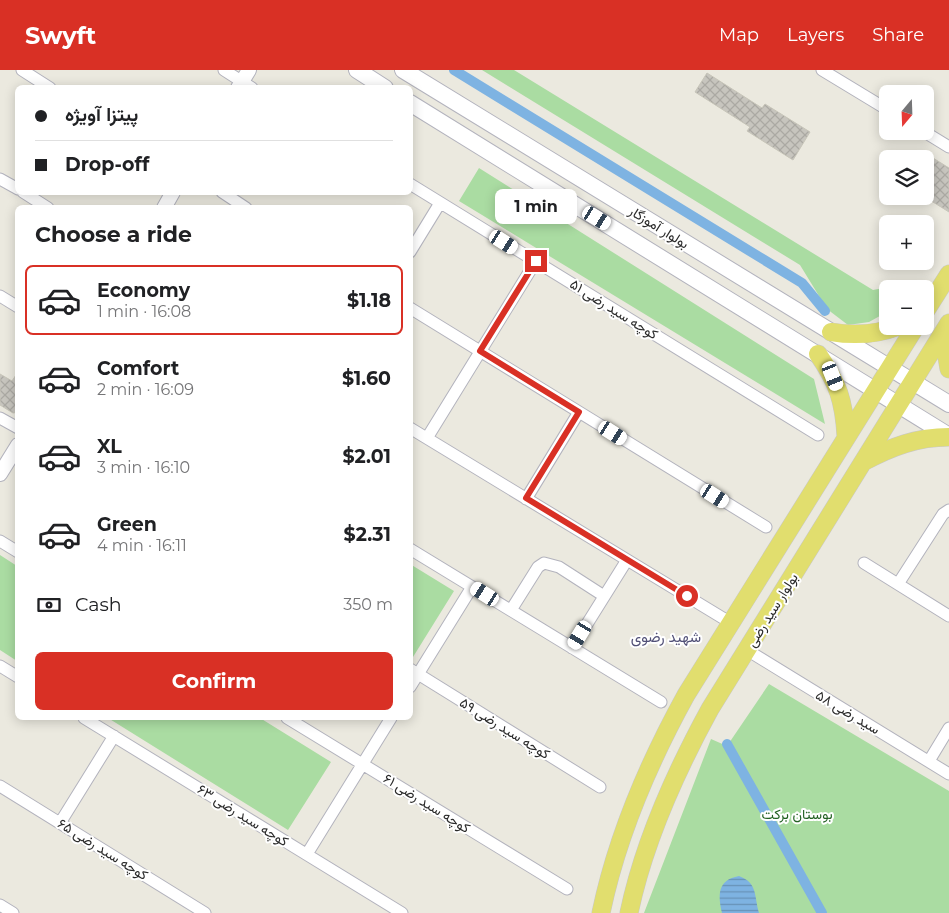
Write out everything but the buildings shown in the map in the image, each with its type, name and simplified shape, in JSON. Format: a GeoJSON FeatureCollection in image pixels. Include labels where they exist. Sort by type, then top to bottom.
{"type":"FeatureCollection","features":[{"type":"Feature","properties":{"kind":"main road"},"geometry":{"type":"LineString","coordinates":[[357,70],[380,85]]}},
{"type":"Feature","properties":{"kind":"main road","name":"بولوار آموزگار"},"geometry":{"type":"LineString","coordinates":[[403,70],[913,382]]}},
{"type":"Feature","properties":{"kind":"main road","name":"بولوار آموزگار"},"geometry":{"type":"LineString","coordinates":[[413,105],[898,405]]}},
{"type":"Feature","properties":{"kind":"main road"},"geometry":{"type":"LineString","coordinates":[[934,298],[949,274]]}},
{"type":"Feature","properties":{"kind":"main road"},"geometry":{"type":"LineString","coordinates":[[946,328],[949,370]]}},
{"type":"Feature","properties":{"kind":"main road","name":"بولوار سید رضی"},"geometry":{"type":"LineString","coordinates":[[629,913],[649,841],[669,789],[710,709],[946,328]]}},
{"type":"Feature","properties":{"kind":"main road"},"geometry":{"type":"LineString","coordinates":[[831,332],[856,336],[879,333]]}},
{"type":"Feature","properties":{"kind":"main road"},"geometry":{"type":"LineString","coordinates":[[889,368],[910,335]]}},
{"type":"Feature","properties":{"kind":"main road"},"geometry":{"type":"LineString","coordinates":[[818,354],[833,376],[840,394],[845,412],[846,436]]}},
{"type":"Feature","properties":{"kind":"main road","name":"بولوار سید رضی"},"geometry":{"type":"LineString","coordinates":[[601,913],[606,888],[644,778],[686,695],[889,368]]}},
{"type":"Feature","properties":{"kind":"main road"},"geometry":{"type":"LineString","coordinates":[[913,382],[949,404]]}},
{"type":"Feature","properties":{"kind":"main road"},"geometry":{"type":"LineString","coordinates":[[898,405],[949,436]]}},
{"type":"Feature","properties":{"kind":"main road"},"geometry":{"type":"LineString","coordinates":[[863,462],[888,449],[909,442],[932,437],[949,436]]}},
{"type":"Feature","properties":{"kind":"street"},"geometry":{"type":"LineString","coordinates":[[22,70],[45,85]]}},
{"type":"Feature","properties":{"kind":"street"},"geometry":{"type":"LineString","coordinates":[[224,70],[245,82]]}},
{"type":"Feature","properties":{"kind":"street"},"geometry":{"type":"LineString","coordinates":[[822,70],[879,105]]}},
{"type":"Feature","properties":{"kind":"street"},"geometry":{"type":"LineString","coordinates":[[934,138],[949,147]]}},
{"type":"Feature","properties":{"kind":"street"},"geometry":{"type":"LineString","coordinates":[[0,178],[15,187]]}},
{"type":"Feature","properties":{"kind":"street","name":"کوچه سید رضی ۵۱"},"geometry":{"type":"LineString","coordinates":[[413,186],[818,435]]}},
{"type":"Feature","properties":{"kind":"street"},"geometry":{"type":"LineString","coordinates":[[28,195],[43,205]]}},
{"type":"Feature","properties":{"kind":"street"},"geometry":{"type":"LineString","coordinates":[[226,195],[242,205]]}},
{"type":"Feature","properties":{"kind":"street"},"geometry":{"type":"LineString","coordinates":[[413,247],[440,203]]}},
{"type":"Feature","properties":{"kind":"street"},"geometry":{"type":"LineString","coordinates":[[427,438],[536,261]]}},
{"type":"Feature","properties":{"kind":"street"},"geometry":{"type":"LineString","coordinates":[[0,296],[15,305]]}},
{"type":"Feature","properties":{"kind":"street"},"geometry":{"type":"LineString","coordinates":[[413,310],[766,527]]}},
{"type":"Feature","properties":{"kind":"street"},"geometry":{"type":"LineString","coordinates":[[526,498],[579,412]]}},
{"type":"Feature","properties":{"kind":"street"},"geometry":{"type":"LineString","coordinates":[[0,418],[15,426]]}},
{"type":"Feature","properties":{"kind":"street"},"geometry":{"type":"LineString","coordinates":[[413,430],[731,623]]}},
{"type":"Feature","properties":{"kind":"street"},"geometry":{"type":"LineString","coordinates":[[0,474],[15,450]]}},
{"type":"Feature","properties":{"kind":"street"},"geometry":{"type":"LineString","coordinates":[[898,584],[948,509]]}},
{"type":"Feature","properties":{"kind":"street"},"geometry":{"type":"LineString","coordinates":[[0,541],[15,550]]}},
{"type":"Feature","properties":{"kind":"street"},"geometry":{"type":"LineString","coordinates":[[413,550],[661,702]]}},
{"type":"Feature","properties":{"kind":"street"},"geometry":{"type":"LineString","coordinates":[[572,648],[627,560]]}},
{"type":"Feature","properties":{"kind":"street"},"geometry":{"type":"LineString","coordinates":[[511,610],[538,567],[544,562],[559,567],[604,596]]}},
{"type":"Feature","properties":{"kind":"street"},"geometry":{"type":"LineString","coordinates":[[864,563],[949,616]]}},
{"type":"Feature","properties":{"kind":"street"},"geometry":{"type":"LineString","coordinates":[[414,671],[472,586]]}},
{"type":"Feature","properties":{"kind":"street","name":"سید رضی ۵۸"},"geometry":{"type":"LineString","coordinates":[[747,650],[949,774]]}},
{"type":"Feature","properties":{"kind":"street"},"geometry":{"type":"LineString","coordinates":[[0,666],[15,675]]}},
{"type":"Feature","properties":{"kind":"street","name":"کوچه سید رضی ۵۹"},"geometry":{"type":"LineString","coordinates":[[414,671],[600,787]]}},
{"type":"Feature","properties":{"kind":"street","name":"کوچه سید رضی ۶۳"},"geometry":{"type":"LineString","coordinates":[[87,720],[402,913]]}},
{"type":"Feature","properties":{"kind":"street","name":"کوچه سید رضی ۶۱"},"geometry":{"type":"LineString","coordinates":[[291,720],[567,889]]}},
{"type":"Feature","properties":{"kind":"street"},"geometry":{"type":"LineString","coordinates":[[307,854],[390,720]]}},
{"type":"Feature","properties":{"kind":"street"},"geometry":{"type":"LineString","coordinates":[[928,761],[949,728]]}},
{"type":"Feature","properties":{"kind":"street"},"geometry":{"type":"LineString","coordinates":[[60,823],[114,736]]}},
{"type":"Feature","properties":{"kind":"street","name":"کوچه سید رضی ۶۵"},"geometry":{"type":"LineString","coordinates":[[0,786],[205,913]]}},
{"type":"Feature","properties":{"kind":"street"},"geometry":{"type":"LineString","coordinates":[[0,905],[13,913]]}},
{"type":"Feature","properties":{"kind":"green space"},"geometry":{"type":"Polygon","coordinates":[[[482,70],[514,70],[873,290],[879,289],[879,316],[869,322],[848,325],[827,309],[800,265],[482,70]]]}},
{"type":"Feature","properties":{"kind":"green space"},"geometry":{"type":"Polygon","coordinates":[[[479,168],[814,379],[825,424],[459,201],[479,168]]]}},
{"type":"Feature","properties":{"kind":"green space"},"geometry":{"type":"Polygon","coordinates":[[[0,555],[15,565],[15,660],[0,650],[0,555]]]}},
{"type":"Feature","properties":{"kind":"green space"},"geometry":{"type":"Polygon","coordinates":[[[413,566],[454,591],[413,657],[413,566]]]}},
{"type":"Feature","properties":{"kind":"green space","name":"بوستان برکت"},"geometry":{"type":"Polygon","coordinates":[[[769,684],[949,791],[949,913],[644,913],[711,739],[727,746],[769,684]]]}},
{"type":"Feature","properties":{"kind":"green space"},"geometry":{"type":"Polygon","coordinates":[[[111,720],[263,720],[331,762],[288,830],[111,720]]]}},
{"type":"Feature","properties":{"kind":"water"},"geometry":{"type":"Polygon","coordinates":[[[739,876],[752,886],[759,913],[722,913],[721,889],[726,881],[739,876]]]}},
{"type":"Feature","properties":{"kind":"waterway"},"geometry":{"type":"LineString","coordinates":[[454,70],[802,283],[825,311]]}},
{"type":"Feature","properties":{"kind":"waterway"},"geometry":{"type":"LineString","coordinates":[[727,744],[822,913]]}},
{"type":"Feature","properties":{"kind":"district","name":"شهید رضوی"},"geometry":{"type":"Point","coordinates":[666,637]}},
{"type":"Feature","properties":{"kind":"route"},"geometry":{"type":"LineString","coordinates":[[536,261],[480,351],[579,412],[526,498],[687,596]]}}]}
